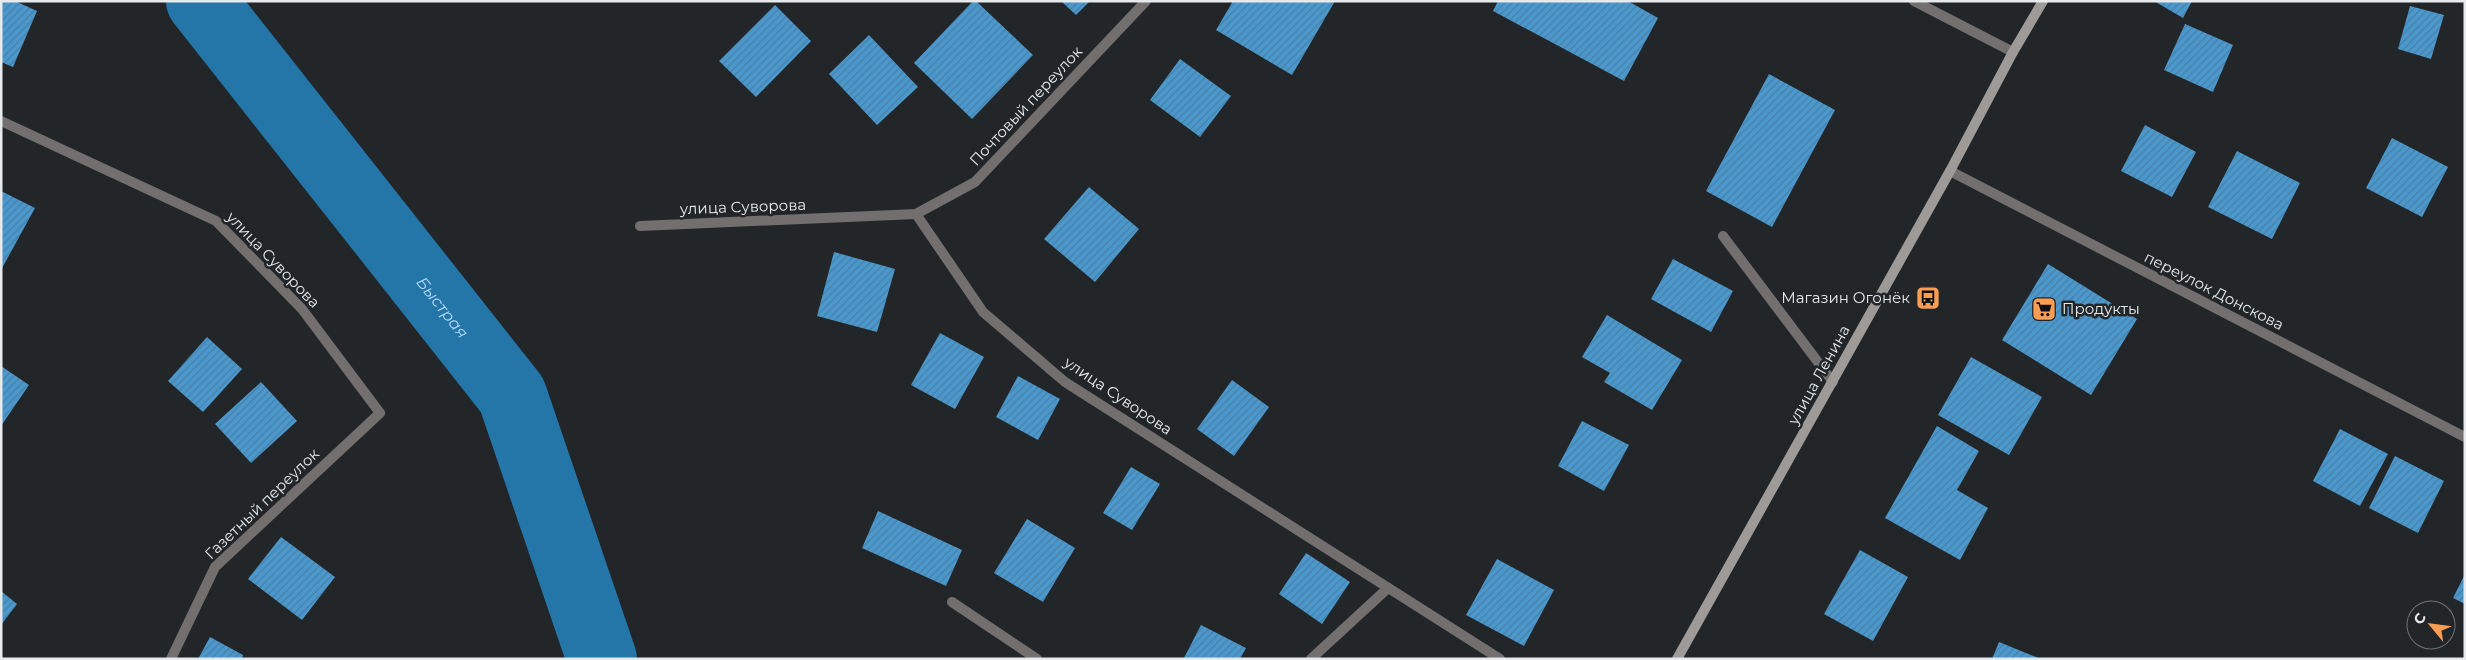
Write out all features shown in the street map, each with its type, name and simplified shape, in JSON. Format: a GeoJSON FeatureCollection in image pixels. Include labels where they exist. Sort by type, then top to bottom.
{"type":"FeatureCollection","features":[{"type":"Feature","properties":{"kind":"street","name":"Почтовый переулок"},"geometry":{"type":"LineString","coordinates":[[916,214],[975,182],[1146,1]]}},
{"type":"Feature","properties":{"kind":"street"},"geometry":{"type":"LineString","coordinates":[[1914,1],[2013,52]]}},
{"type":"Feature","properties":{"kind":"street","name":"улица Ленина"},"geometry":{"type":"LineString","coordinates":[[1677,659],[1833,382],[1950,171],[2013,52],[2043,1]]}},
{"type":"Feature","properties":{"kind":"street","name":"улица Суворова"},"geometry":{"type":"LineString","coordinates":[[1,121],[216,221],[302,310],[380,413]]}},
{"type":"Feature","properties":{"kind":"street","name":"переулок Донскова"},"geometry":{"type":"LineString","coordinates":[[1950,171],[2465,437]]}},
{"type":"Feature","properties":{"kind":"street","name":"улица Суворова"},"geometry":{"type":"LineString","coordinates":[[640,226],[916,214],[983,312],[1065,382],[1500,659]]}},
{"type":"Feature","properties":{"kind":"street"},"geometry":{"type":"LineString","coordinates":[[1723,236],[1833,382]]}},
{"type":"Feature","properties":{"kind":"street","name":"Газетный переулок"},"geometry":{"type":"LineString","coordinates":[[171,659],[215,567],[380,413]]}},
{"type":"Feature","properties":{"kind":"street"},"geometry":{"type":"LineString","coordinates":[[1311,659],[1388,588]]}},
{"type":"Feature","properties":{"kind":"street"},"geometry":{"type":"LineString","coordinates":[[952,602],[1037,659]]}},
{"type":"Feature","properties":{"kind":"building"},"geometry":{"type":"Polygon","coordinates":[[[1,1],[15,1],[37,11],[13,67],[1,62],[1,1]]]}},
{"type":"Feature","properties":{"kind":"building"},"geometry":{"type":"Polygon","coordinates":[[[973,1],[976,1],[1033,55],[972,119],[914,63],[973,1]]]}},
{"type":"Feature","properties":{"kind":"building"},"geometry":{"type":"Polygon","coordinates":[[[1061,1],[1090,1],[1076,15],[1061,1]]]}},
{"type":"Feature","properties":{"kind":"building"},"geometry":{"type":"Polygon","coordinates":[[[1233,1],[1335,1],[1292,75],[1216,30],[1233,1]]]}},
{"type":"Feature","properties":{"kind":"building"},"geometry":{"type":"Polygon","coordinates":[[[1498,1],[1628,1],[1658,18],[1624,81],[1493,11],[1498,1]]]}},
{"type":"Feature","properties":{"kind":"building"},"geometry":{"type":"Polygon","coordinates":[[[2154,1],[2192,1],[2183,18],[2154,1]]]}},
{"type":"Feature","properties":{"kind":"building"},"geometry":{"type":"Polygon","coordinates":[[[775,5],[811,41],[756,97],[719,61],[775,5]]]}},
{"type":"Feature","properties":{"kind":"building"},"geometry":{"type":"Polygon","coordinates":[[[2410,6],[2444,15],[2431,59],[2398,49],[2410,6]]]}},
{"type":"Feature","properties":{"kind":"building"},"geometry":{"type":"Polygon","coordinates":[[[2185,24],[2233,45],[2213,92],[2164,70],[2185,24]]]}},
{"type":"Feature","properties":{"kind":"building"},"geometry":{"type":"Polygon","coordinates":[[[869,35],[918,87],[877,125],[829,74],[869,35]]]}},
{"type":"Feature","properties":{"kind":"building"},"geometry":{"type":"Polygon","coordinates":[[[1180,59],[1231,96],[1200,137],[1150,100],[1180,59]]]}},
{"type":"Feature","properties":{"kind":"building"},"geometry":{"type":"Polygon","coordinates":[[[1769,74],[1835,110],[1772,227],[1706,191],[1769,74]]]}},
{"type":"Feature","properties":{"kind":"building"},"geometry":{"type":"Polygon","coordinates":[[[2145,125],[2196,152],[2172,197],[2121,171],[2145,125]]]}},
{"type":"Feature","properties":{"kind":"building"},"geometry":{"type":"Polygon","coordinates":[[[2392,138],[2448,167],[2422,217],[2366,188],[2392,138]]]}},
{"type":"Feature","properties":{"kind":"building"},"geometry":{"type":"Polygon","coordinates":[[[2237,151],[2300,183],[2272,239],[2208,207],[2237,151]]]}},
{"type":"Feature","properties":{"kind":"building"},"geometry":{"type":"Polygon","coordinates":[[[1089,187],[1139,229],[1095,282],[1044,239],[1089,187]]]}},
{"type":"Feature","properties":{"kind":"building"},"geometry":{"type":"Polygon","coordinates":[[[1,191],[35,208],[1,270],[1,191]]]}},
{"type":"Feature","properties":{"kind":"building"},"geometry":{"type":"Polygon","coordinates":[[[834,252],[895,269],[877,332],[817,316],[834,252]]]}},
{"type":"Feature","properties":{"kind":"building"},"geometry":{"type":"Polygon","coordinates":[[[1673,259],[1733,291],[1711,332],[1651,299],[1673,259]]]}},
{"type":"Feature","properties":{"kind":"building"},"geometry":{"type":"Polygon","coordinates":[[[2048,264],[2137,319],[2091,395],[2002,340],[2048,264]]]}},
{"type":"Feature","properties":{"kind":"building"},"geometry":{"type":"Polygon","coordinates":[[[1607,315],[1682,360],[1652,410],[1604,382],[1610,373],[1582,357],[1607,315]]]}},
{"type":"Feature","properties":{"kind":"building"},"geometry":{"type":"Polygon","coordinates":[[[940,333],[984,357],[955,409],[911,385],[940,333]]]}},
{"type":"Feature","properties":{"kind":"building"},"geometry":{"type":"Polygon","coordinates":[[[207,337],[242,369],[203,412],[168,381],[207,337]]]}},
{"type":"Feature","properties":{"kind":"building"},"geometry":{"type":"Polygon","coordinates":[[[1971,357],[2042,397],[2009,455],[1938,415],[1971,357]]]}},
{"type":"Feature","properties":{"kind":"building"},"geometry":{"type":"Polygon","coordinates":[[[1,366],[29,385],[1,426],[1,366]]]}},
{"type":"Feature","properties":{"kind":"building"},"geometry":{"type":"Polygon","coordinates":[[[1018,376],[1060,399],[1038,440],[996,417],[1018,376]]]}},
{"type":"Feature","properties":{"kind":"building"},"geometry":{"type":"Polygon","coordinates":[[[1232,380],[1269,407],[1234,456],[1197,429],[1232,380]]]}},
{"type":"Feature","properties":{"kind":"building"},"geometry":{"type":"Polygon","coordinates":[[[261,382],[297,421],[251,463],[215,424],[261,382]]]}},
{"type":"Feature","properties":{"kind":"building"},"geometry":{"type":"Polygon","coordinates":[[[1582,421],[1629,445],[1604,491],[1558,466],[1582,421]]]}},
{"type":"Feature","properties":{"kind":"building"},"geometry":{"type":"Polygon","coordinates":[[[1937,426],[1979,451],[1957,490],[1988,508],[1960,560],[1885,518],[1937,426]]]}},
{"type":"Feature","properties":{"kind":"building"},"geometry":{"type":"Polygon","coordinates":[[[2340,429],[2388,454],[2360,506],[2313,481],[2340,429]]]}},
{"type":"Feature","properties":{"kind":"building"},"geometry":{"type":"Polygon","coordinates":[[[2395,456],[2444,481],[2418,533],[2369,508],[2395,456]]]}},
{"type":"Feature","properties":{"kind":"building"},"geometry":{"type":"Polygon","coordinates":[[[1131,467],[1160,484],[1132,530],[1103,513],[1131,467]]]}},
{"type":"Feature","properties":{"kind":"building"},"geometry":{"type":"Polygon","coordinates":[[[878,511],[962,550],[946,586],[862,548],[878,511]]]}},
{"type":"Feature","properties":{"kind":"building"},"geometry":{"type":"Polygon","coordinates":[[[1027,519],[1075,548],[1043,602],[994,573],[1027,519]]]}},
{"type":"Feature","properties":{"kind":"building"},"geometry":{"type":"Polygon","coordinates":[[[281,537],[335,577],[302,620],[248,579],[281,537]]]}},
{"type":"Feature","properties":{"kind":"building"},"geometry":{"type":"Polygon","coordinates":[[[1860,550],[1908,577],[1873,641],[1824,614],[1860,550]]]}},
{"type":"Feature","properties":{"kind":"building"},"geometry":{"type":"Polygon","coordinates":[[[1306,553],[1350,582],[1322,624],[1279,594],[1306,553]]]}},
{"type":"Feature","properties":{"kind":"building"},"geometry":{"type":"Polygon","coordinates":[[[1497,559],[1554,590],[1524,646],[1466,615],[1497,559]]]}},
{"type":"Feature","properties":{"kind":"building"},"geometry":{"type":"Polygon","coordinates":[[[2465,574],[2465,604],[2453,598],[2465,574]]]}},
{"type":"Feature","properties":{"kind":"building"},"geometry":{"type":"Polygon","coordinates":[[[1,591],[17,604],[1,625],[1,591]]]}},
{"type":"Feature","properties":{"kind":"building"},"geometry":{"type":"Polygon","coordinates":[[[1201,625],[1246,648],[1240,659],[1184,658],[1201,625]]]}},
{"type":"Feature","properties":{"kind":"building"},"geometry":{"type":"Polygon","coordinates":[[[210,637],[243,655],[242,659],[198,659],[210,637]]]}},
{"type":"Feature","properties":{"kind":"building"},"geometry":{"type":"Polygon","coordinates":[[[1999,642],[2041,659],[1992,659],[1999,642]]]}},
{"type":"Feature","properties":{"kind":"waterway","name":"Быстрая"},"geometry":{"type":"LineString","coordinates":[[201,1],[512,395],[602,659]]}},
{"type":"Feature","properties":{"kind":"place","name":"Магазин Огонёк"},"geometry":{"type":"Point","coordinates":[1928,298]}},
{"type":"Feature","properties":{"kind":"place","name":"Продукты"},"geometry":{"type":"Point","coordinates":[2044,309]}}]}
